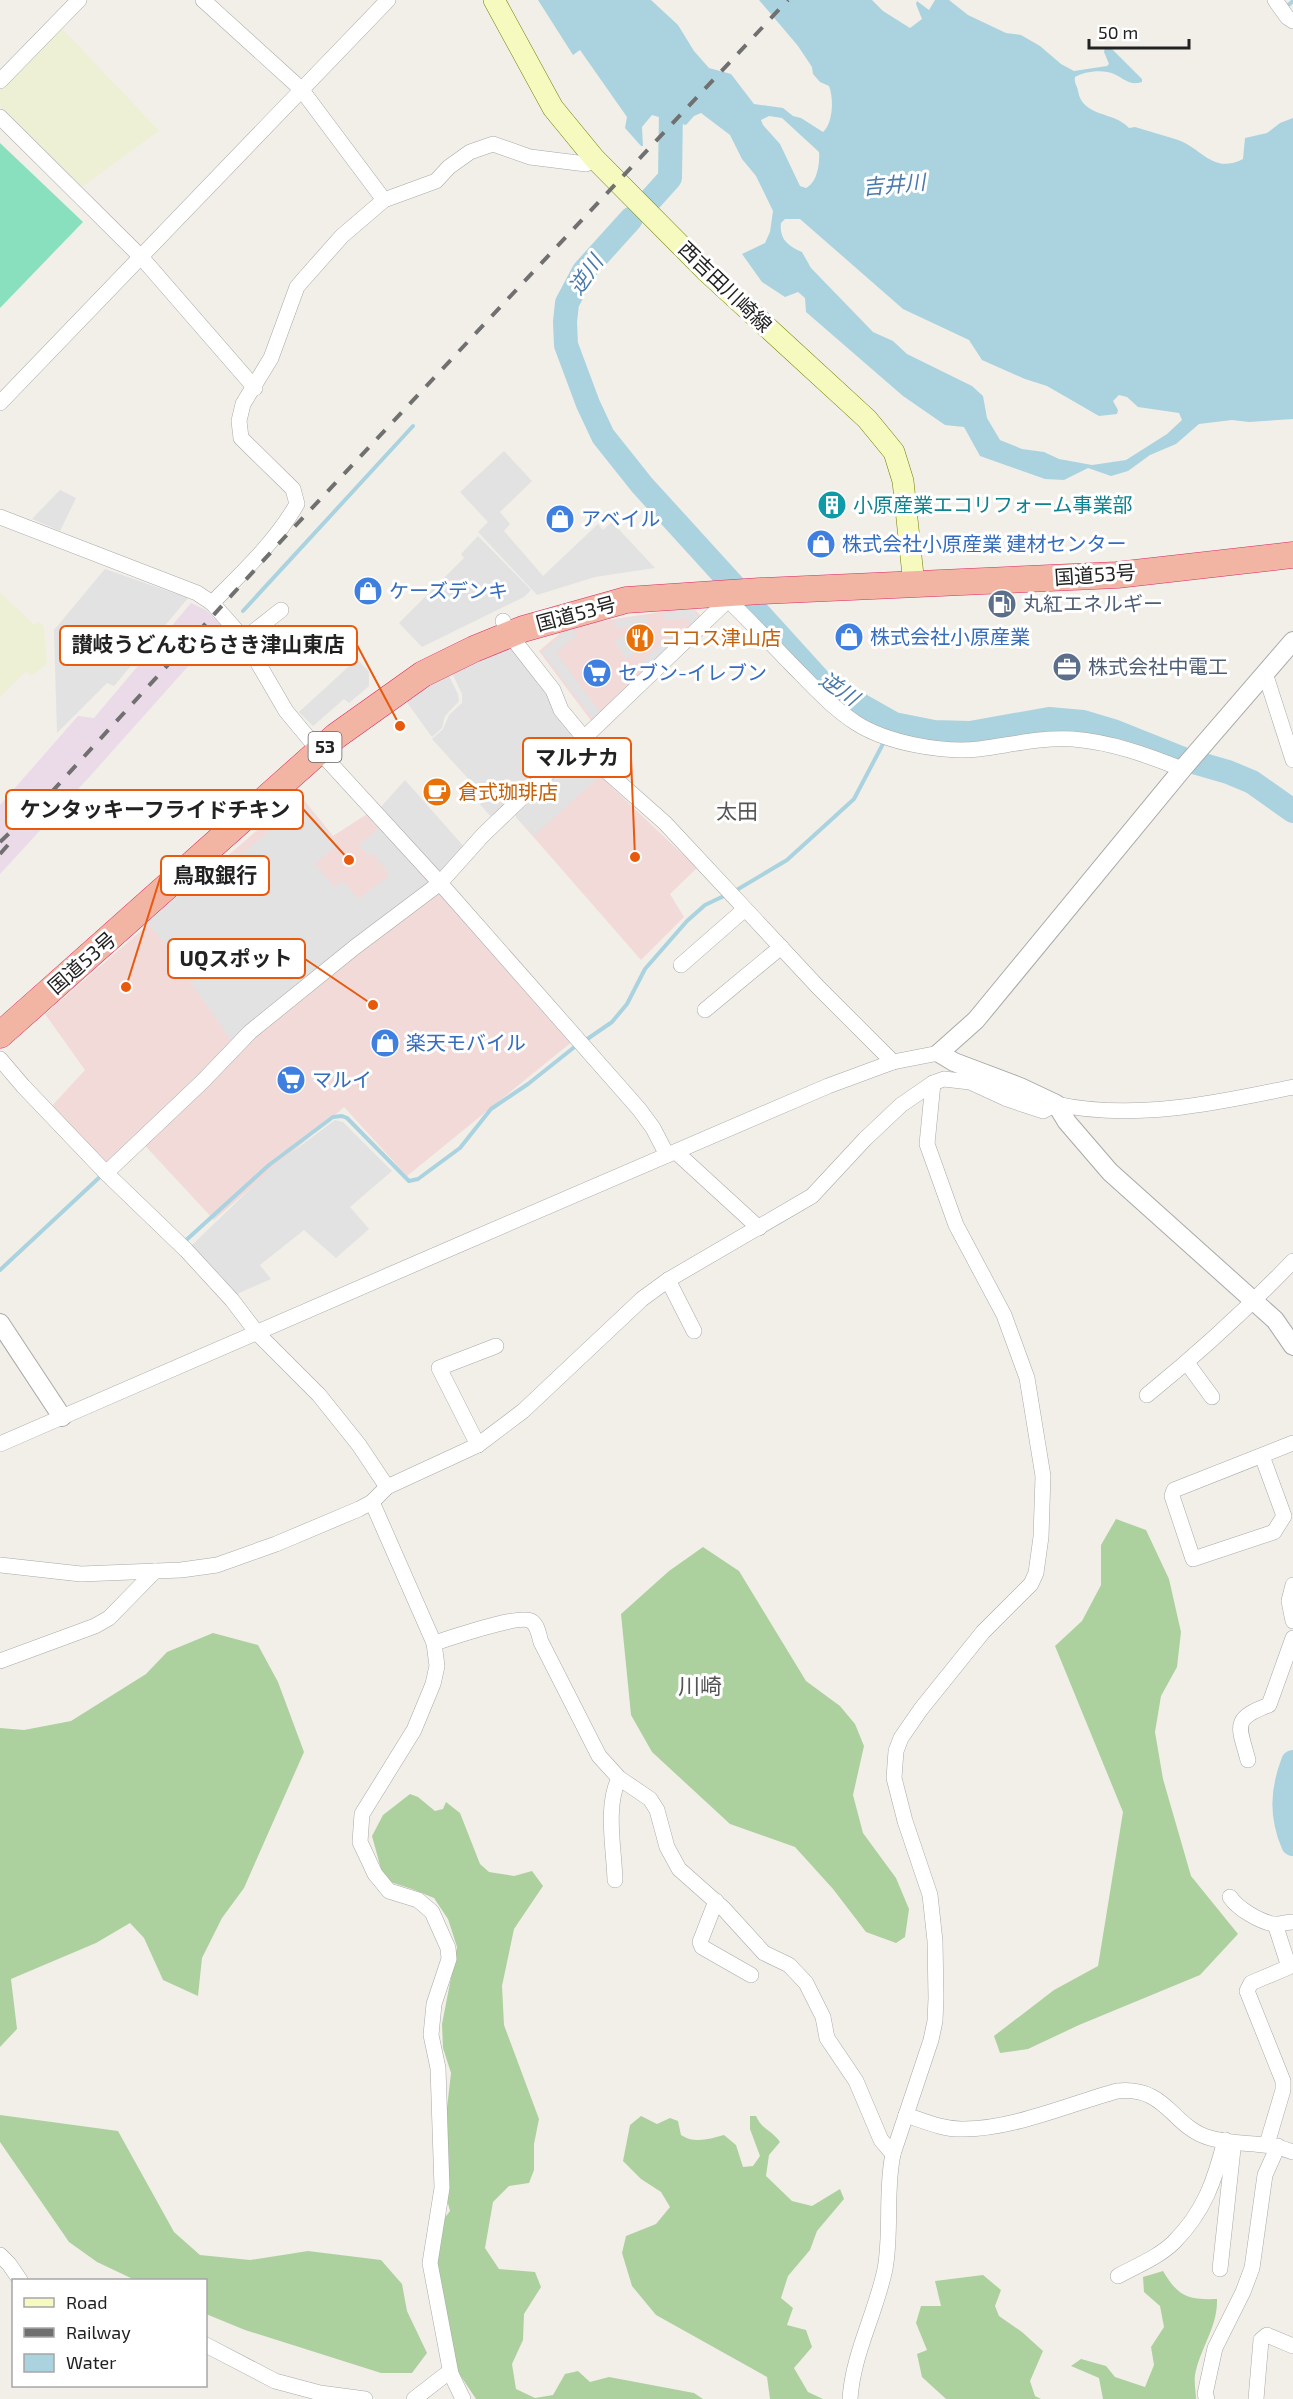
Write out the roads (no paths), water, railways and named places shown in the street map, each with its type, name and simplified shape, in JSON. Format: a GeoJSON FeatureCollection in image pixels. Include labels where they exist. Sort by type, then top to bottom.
{"type":"FeatureCollection","features":[{"type":"Feature","properties":{"kind":"highway","name":"国道53号"},"geometry":{"type":"LineString","coordinates":[[913,577],[1293,540]]}},
{"type":"Feature","properties":{"kind":"highway","name":"国道53号"},"geometry":{"type":"LineString","coordinates":[[0,1035],[227,824],[315,746],[423,674],[506,628],[626,600],[719,591],[754,584],[913,577],[1116,575],[1293,555]]}},
{"type":"Feature","properties":{"kind":"highway","name":"国道53号"},"geometry":{"type":"LineString","coordinates":[[0,1012],[227,824]]}},
{"type":"Feature","properties":{"kind":"main road","name":"西吉田川崎線"},"geometry":{"type":"LineString","coordinates":[[494,0],[553,108],[594,158],[707,272],[867,419],[894,452],[903,481],[913,577]]}},
{"type":"Feature","properties":{"kind":"street"},"geometry":{"type":"LineString","coordinates":[[0,81],[80,0]]}},
{"type":"Feature","properties":{"kind":"street"},"geometry":{"type":"LineString","coordinates":[[203,0],[301,90],[384,200]]}},
{"type":"Feature","properties":{"kind":"street"},"geometry":{"type":"LineString","coordinates":[[0,403],[388,0]]}},
{"type":"Feature","properties":{"kind":"street"},"geometry":{"type":"LineString","coordinates":[[1275,0],[1287,17],[1293,21]]}},
{"type":"Feature","properties":{"kind":"street"},"geometry":{"type":"LineString","coordinates":[[0,117],[142,258],[255,388]]}},
{"type":"Feature","properties":{"kind":"street"},"geometry":{"type":"LineString","coordinates":[[212,603],[257,555],[290,516],[297,504],[293,489],[241,438],[239,429],[240,412],[271,358],[297,287],[302,280],[342,236],[384,200],[436,181],[449,167],[470,152],[493,144],[530,157],[563,162],[586,164],[594,158]]}},
{"type":"Feature","properties":{"kind":"street"},"geometry":{"type":"LineString","coordinates":[[0,517],[197,593],[212,603],[244,639],[286,711],[315,746],[440,883],[639,1109],[672,1153],[759,1228]]}},
{"type":"Feature","properties":{"kind":"street"},"geometry":{"type":"LineString","coordinates":[[106,1173],[203,1081],[250,1032],[440,883],[483,835],[581,743],[719,591],[818,692],[856,723],[874,732],[900,741],[940,749],[976,749],[1030,741],[1073,739],[1188,763]]}},
{"type":"Feature","properties":{"kind":"street"},"geometry":{"type":"LineString","coordinates":[[244,639],[281,610]]}},
{"type":"Feature","properties":{"kind":"street"},"geometry":{"type":"LineString","coordinates":[[506,628],[548,682],[561,710],[581,743],[665,823],[781,948],[893,1062]]}},
{"type":"Feature","properties":{"kind":"street"},"geometry":{"type":"LineString","coordinates":[[0,1444],[828,1086],[893,1062],[939,1053],[976,1020],[1188,763],[1293,641]]}},
{"type":"Feature","properties":{"kind":"street"},"geometry":{"type":"LineString","coordinates":[[1265,673],[1293,759]]}},
{"type":"Feature","properties":{"kind":"street"},"geometry":{"type":"LineString","coordinates":[[681,965],[745,909]]}},
{"type":"Feature","properties":{"kind":"street"},"geometry":{"type":"LineString","coordinates":[[705,1010],[781,948]]}},
{"type":"Feature","properties":{"kind":"street"},"geometry":{"type":"LineString","coordinates":[[939,1053],[954,1062],[1020,1087],[1056,1104],[1079,1109],[1153,1110],[1229,1101],[1293,1087]]}},
{"type":"Feature","properties":{"kind":"street"},"geometry":{"type":"LineString","coordinates":[[0,1059],[106,1173],[186,1250],[232,1300],[257,1333],[319,1395],[359,1445],[387,1487]]}},
{"type":"Feature","properties":{"kind":"street"},"geometry":{"type":"LineString","coordinates":[[0,1565],[81,1574],[155,1571],[217,1565],[276,1544],[372,1502],[387,1487],[478,1445],[522,1411],[642,1299],[668,1280],[812,1196],[865,1139],[901,1105],[933,1083],[944,1079],[970,1082],[1007,1099],[1043,1111],[1056,1104]]}},
{"type":"Feature","properties":{"kind":"street"},"geometry":{"type":"LineString","coordinates":[[850,2399],[858,2350],[884,2271],[888,2249],[890,2170],[893,2154],[935,2021],[936,1962],[930,1895],[905,1821],[894,1778],[896,1751],[901,1738],[921,1709],[976,1640],[1031,1584],[1036,1573],[1041,1537],[1043,1476],[1027,1378],[1004,1315],[956,1225],[927,1144],[933,1083]]}},
{"type":"Feature","properties":{"kind":"street"},"geometry":{"type":"LineString","coordinates":[[1056,1104],[1067,1122],[1110,1172],[1255,1300],[1275,1320],[1293,1346]]}},
{"type":"Feature","properties":{"kind":"street"},"geometry":{"type":"LineString","coordinates":[[1147,1395],[1187,1363],[1293,1261]]}},
{"type":"Feature","properties":{"kind":"street"},"geometry":{"type":"LineString","coordinates":[[668,1280],[694,1331]]}},
{"type":"Feature","properties":{"kind":"street"},"geometry":{"type":"LineString","coordinates":[[0,1323],[62,1417]]}},
{"type":"Feature","properties":{"kind":"street"},"geometry":{"type":"LineString","coordinates":[[478,1445],[439,1368],[496,1347]]}},
{"type":"Feature","properties":{"kind":"street"},"geometry":{"type":"LineString","coordinates":[[1187,1363],[1212,1397]]}},
{"type":"Feature","properties":{"kind":"street"},"geometry":{"type":"LineString","coordinates":[[1262,1456],[1284,1516],[1274,1532],[1193,1559],[1172,1496],[1174,1490],[1293,1443]]}},
{"type":"Feature","properties":{"kind":"street"},"geometry":{"type":"LineString","coordinates":[[372,1502],[434,1643],[437,1666],[433,1684],[414,1730],[362,1814],[360,1842],[375,1874],[389,1891],[418,1900],[432,1912],[448,1948],[449,1959],[434,2004],[431,2035],[438,2068],[441,2188],[430,2263],[451,2374],[464,2399]]}},
{"type":"Feature","properties":{"kind":"street"},"geometry":{"type":"LineString","coordinates":[[0,1661],[95,1626],[109,1618],[155,1571]]}},
{"type":"Feature","properties":{"kind":"street"},"geometry":{"type":"LineString","coordinates":[[1293,1585],[1289,1601],[1293,1621]]}},
{"type":"Feature","properties":{"kind":"street"},"geometry":{"type":"LineString","coordinates":[[434,1643],[522,1619],[531,1621],[537,1627],[541,1642],[594,1748],[619,1778],[650,1799],[657,1810],[667,1847],[679,1869],[716,1901],[764,1953],[789,1965],[806,1983],[823,2017],[827,2038],[856,2081],[881,2140],[893,2154]]}},
{"type":"Feature","properties":{"kind":"street"},"geometry":{"type":"LineString","coordinates":[[1248,1760],[1239,1726],[1251,1712],[1269,1705],[1293,1638]]}},
{"type":"Feature","properties":{"kind":"street"},"geometry":{"type":"LineString","coordinates":[[615,1880],[612,1815],[615,1786],[619,1778]]}},
{"type":"Feature","properties":{"kind":"street"},"geometry":{"type":"LineString","coordinates":[[1230,1897],[1262,1920],[1275,1924],[1293,1922]]}},
{"type":"Feature","properties":{"kind":"street"},"geometry":{"type":"LineString","coordinates":[[716,1901],[700,1942],[702,1947],[751,1975]]}},
{"type":"Feature","properties":{"kind":"street"},"geometry":{"type":"LineString","coordinates":[[1207,2399],[1205,2394],[1215,2348],[1243,2292],[1252,2268],[1265,2175],[1283,2090],[1283,2081],[1247,1991],[1251,1983],[1291,1974],[1275,1924]]}},
{"type":"Feature","properties":{"kind":"street"},"geometry":{"type":"LineString","coordinates":[[906,2115],[963,2130],[990,2127],[1117,2091],[1134,2090],[1148,2093],[1193,2129],[1208,2138],[1272,2145],[1293,2152]]}},
{"type":"Feature","properties":{"kind":"street"},"geometry":{"type":"LineString","coordinates":[[1220,2269],[1233,2149],[1224,2140]]}},
{"type":"Feature","properties":{"kind":"street"},"geometry":{"type":"LineString","coordinates":[[1118,2276],[1173,2244],[1185,2229],[1209,2195],[1216,2179],[1224,2140]]}},
{"type":"Feature","properties":{"kind":"street"},"geometry":{"type":"LineString","coordinates":[[0,2255],[19,2279]]}},
{"type":"Feature","properties":{"kind":"street"},"geometry":{"type":"LineString","coordinates":[[1256,2399],[1261,2340],[1267,2336],[1293,2346]]}},
{"type":"Feature","properties":{"kind":"street"},"geometry":{"type":"LineString","coordinates":[[207,2346],[275,2381],[320,2393],[365,2399]]}},
{"type":"Feature","properties":{"kind":"street"},"geometry":{"type":"LineString","coordinates":[[414,2399],[446,2375],[451,2374]]}},
{"type":"Feature","properties":{"kind":"street"},"geometry":{"type":"LineString","coordinates":[[275,2381],[295,2399]]}},
{"type":"Feature","properties":{"kind":"water","name":"吉井川"},"geometry":{"type":"Polygon","coordinates":[[[538,0],[651,0],[678,25],[694,51],[709,68],[731,74],[754,104],[783,108],[823,132],[829,123],[832,110],[829,86],[820,82],[813,74],[812,67],[798,46],[759,0],[872,0],[883,11],[910,28],[922,19],[917,1],[929,10],[935,0],[949,0],[968,15],[1006,33],[1021,35],[1074,71],[1107,66],[1109,64],[1104,52],[1105,47],[1110,47],[1142,79],[1142,82],[1130,83],[1105,72],[1083,73],[1075,77],[1075,83],[1081,100],[1086,106],[1129,128],[1135,127],[1175,139],[1215,162],[1223,164],[1243,159],[1245,138],[1267,133],[1280,123],[1293,118],[1293,419],[1249,422],[1232,420],[1199,424],[1176,444],[1150,455],[1128,471],[1111,476],[1088,468],[1064,480],[1045,479],[980,456],[964,427],[945,425],[903,396],[806,312],[805,298],[798,292],[785,297],[762,282],[742,254],[765,243],[770,232],[773,211],[756,176],[742,159],[730,135],[701,113],[694,116],[686,125],[652,115],[642,127],[643,146],[641,146],[625,128],[627,117],[580,50],[573,55],[538,0]],[[769,116],[761,120],[763,125],[780,144],[800,186],[806,188],[810,186],[817,173],[819,152],[782,118],[769,116]],[[785,219],[781,223],[783,238],[802,252],[811,268],[873,332],[893,341],[907,354],[972,386],[983,396],[987,418],[1000,440],[1022,449],[1044,452],[1059,459],[1092,465],[1126,460],[1167,434],[1182,420],[1179,413],[1138,407],[1127,397],[1119,395],[1113,401],[1118,410],[1117,414],[1099,416],[1047,386],[982,360],[969,340],[903,309],[800,219],[785,219]]]}},
{"type":"Feature","properties":{"kind":"waterway"},"geometry":{"type":"LineString","coordinates":[[1286,7],[1293,1]]}},
{"type":"Feature","properties":{"kind":"waterway","name":"逆川"},"geometry":{"type":"LineString","coordinates":[[652,198],[670,178],[671,110],[678,90]]}},
{"type":"Feature","properties":{"kind":"waterway","name":"逆川"},"geometry":{"type":"LineString","coordinates":[[631,219],[584,271],[567,303],[566,345],[588,404],[603,436],[642,485],[823,684],[894,724],[934,732],[970,733],[1049,719],[1083,722],[1252,782],[1293,811]]}},
{"type":"Feature","properties":{"kind":"waterway"},"geometry":{"type":"LineString","coordinates":[[243,611],[413,426]]}},
{"type":"Feature","properties":{"kind":"waterway"},"geometry":{"type":"LineString","coordinates":[[889,734],[894,724]]}},
{"type":"Feature","properties":{"kind":"waterway"},"geometry":{"type":"LineString","coordinates":[[735,891],[787,860],[854,799],[885,740]]}},
{"type":"Feature","properties":{"kind":"waterway","name":"逆川"},"geometry":{"type":"LineString","coordinates":[[1276,797],[1293,801]]}},
{"type":"Feature","properties":{"kind":"waterway"},"geometry":{"type":"LineString","coordinates":[[583,1042],[612,1022],[627,1004],[645,969],[687,921],[705,905],[726,895]]}},
{"type":"Feature","properties":{"kind":"waterway"},"geometry":{"type":"LineString","coordinates":[[183,1243],[269,1165],[333,1117],[347,1118],[409,1181],[418,1179],[460,1148],[491,1109],[528,1084],[577,1045]]}},
{"type":"Feature","properties":{"kind":"waterway"},"geometry":{"type":"LineString","coordinates":[[0,1270],[103,1174]]}},
{"type":"Feature","properties":{"kind":"waterway","name":"逆川"},"geometry":{"type":"LineString","coordinates":[[1293,1762],[1284,1803],[1286,1823],[1293,1844]]}},
{"type":"Feature","properties":{"kind":"railway"},"geometry":{"type":"LineString","coordinates":[[0,842],[48,796],[283,539],[788,0]]}},
{"type":"Feature","properties":{"kind":"railway"},"geometry":{"type":"LineString","coordinates":[[0,854],[14,838]]}},
{"type":"Feature","properties":{"kind":"place","name":"小原産業エコリフォーム事業部"},"geometry":{"type":"Point","coordinates":[832,505]}},
{"type":"Feature","properties":{"kind":"place","name":"アベイル"},"geometry":{"type":"Point","coordinates":[560,519]}},
{"type":"Feature","properties":{"kind":"place","name":"株式会社小原産業 建材センター"},"geometry":{"type":"Point","coordinates":[821,544]}},
{"type":"Feature","properties":{"kind":"place","name":"ケーズデンキ"},"geometry":{"type":"Point","coordinates":[368,591]}},
{"type":"Feature","properties":{"kind":"place","name":"丸紅エネルギー"},"geometry":{"type":"Point","coordinates":[1002,604]}},
{"type":"Feature","properties":{"kind":"place","name":"株式会社小原産業"},"geometry":{"type":"Point","coordinates":[849,637]}},
{"type":"Feature","properties":{"kind":"place","name":"ココス津山店"},"geometry":{"type":"Point","coordinates":[640,638]}},
{"type":"Feature","properties":{"kind":"place","name":"株式会社中電工"},"geometry":{"type":"Point","coordinates":[1067,667]}},
{"type":"Feature","properties":{"kind":"place","name":"セブン-イレブン"},"geometry":{"type":"Point","coordinates":[597,673]}},
{"type":"Feature","properties":{"kind":"place","name":"讃岐うどんむらさき津山東店"},"geometry":{"type":"Point","coordinates":[400,726]}},
{"type":"Feature","properties":{"kind":"place","name":"倉式珈琲店"},"geometry":{"type":"Point","coordinates":[437,792]}},
{"type":"Feature","properties":{"kind":"place","name":"マルナカ"},"geometry":{"type":"Point","coordinates":[635,857]}},
{"type":"Feature","properties":{"kind":"place","name":"ケンタッキーフライドチキン"},"geometry":{"type":"Point","coordinates":[349,860]}},
{"type":"Feature","properties":{"kind":"place","name":"鳥取銀行"},"geometry":{"type":"Point","coordinates":[126,987]}},
{"type":"Feature","properties":{"kind":"place","name":"UQスポット"},"geometry":{"type":"Point","coordinates":[373,1005]}},
{"type":"Feature","properties":{"kind":"place","name":"楽天モバイル"},"geometry":{"type":"Point","coordinates":[385,1043]}},
{"type":"Feature","properties":{"kind":"place","name":"マルイ"},"geometry":{"type":"Point","coordinates":[291,1080]}},
{"type":"Feature","properties":{"kind":"district","name":"太田"},"geometry":{"type":"Point","coordinates":[737,812]}},
{"type":"Feature","properties":{"kind":"district","name":"川崎"},"geometry":{"type":"Point","coordinates":[700,1686]}}]}
